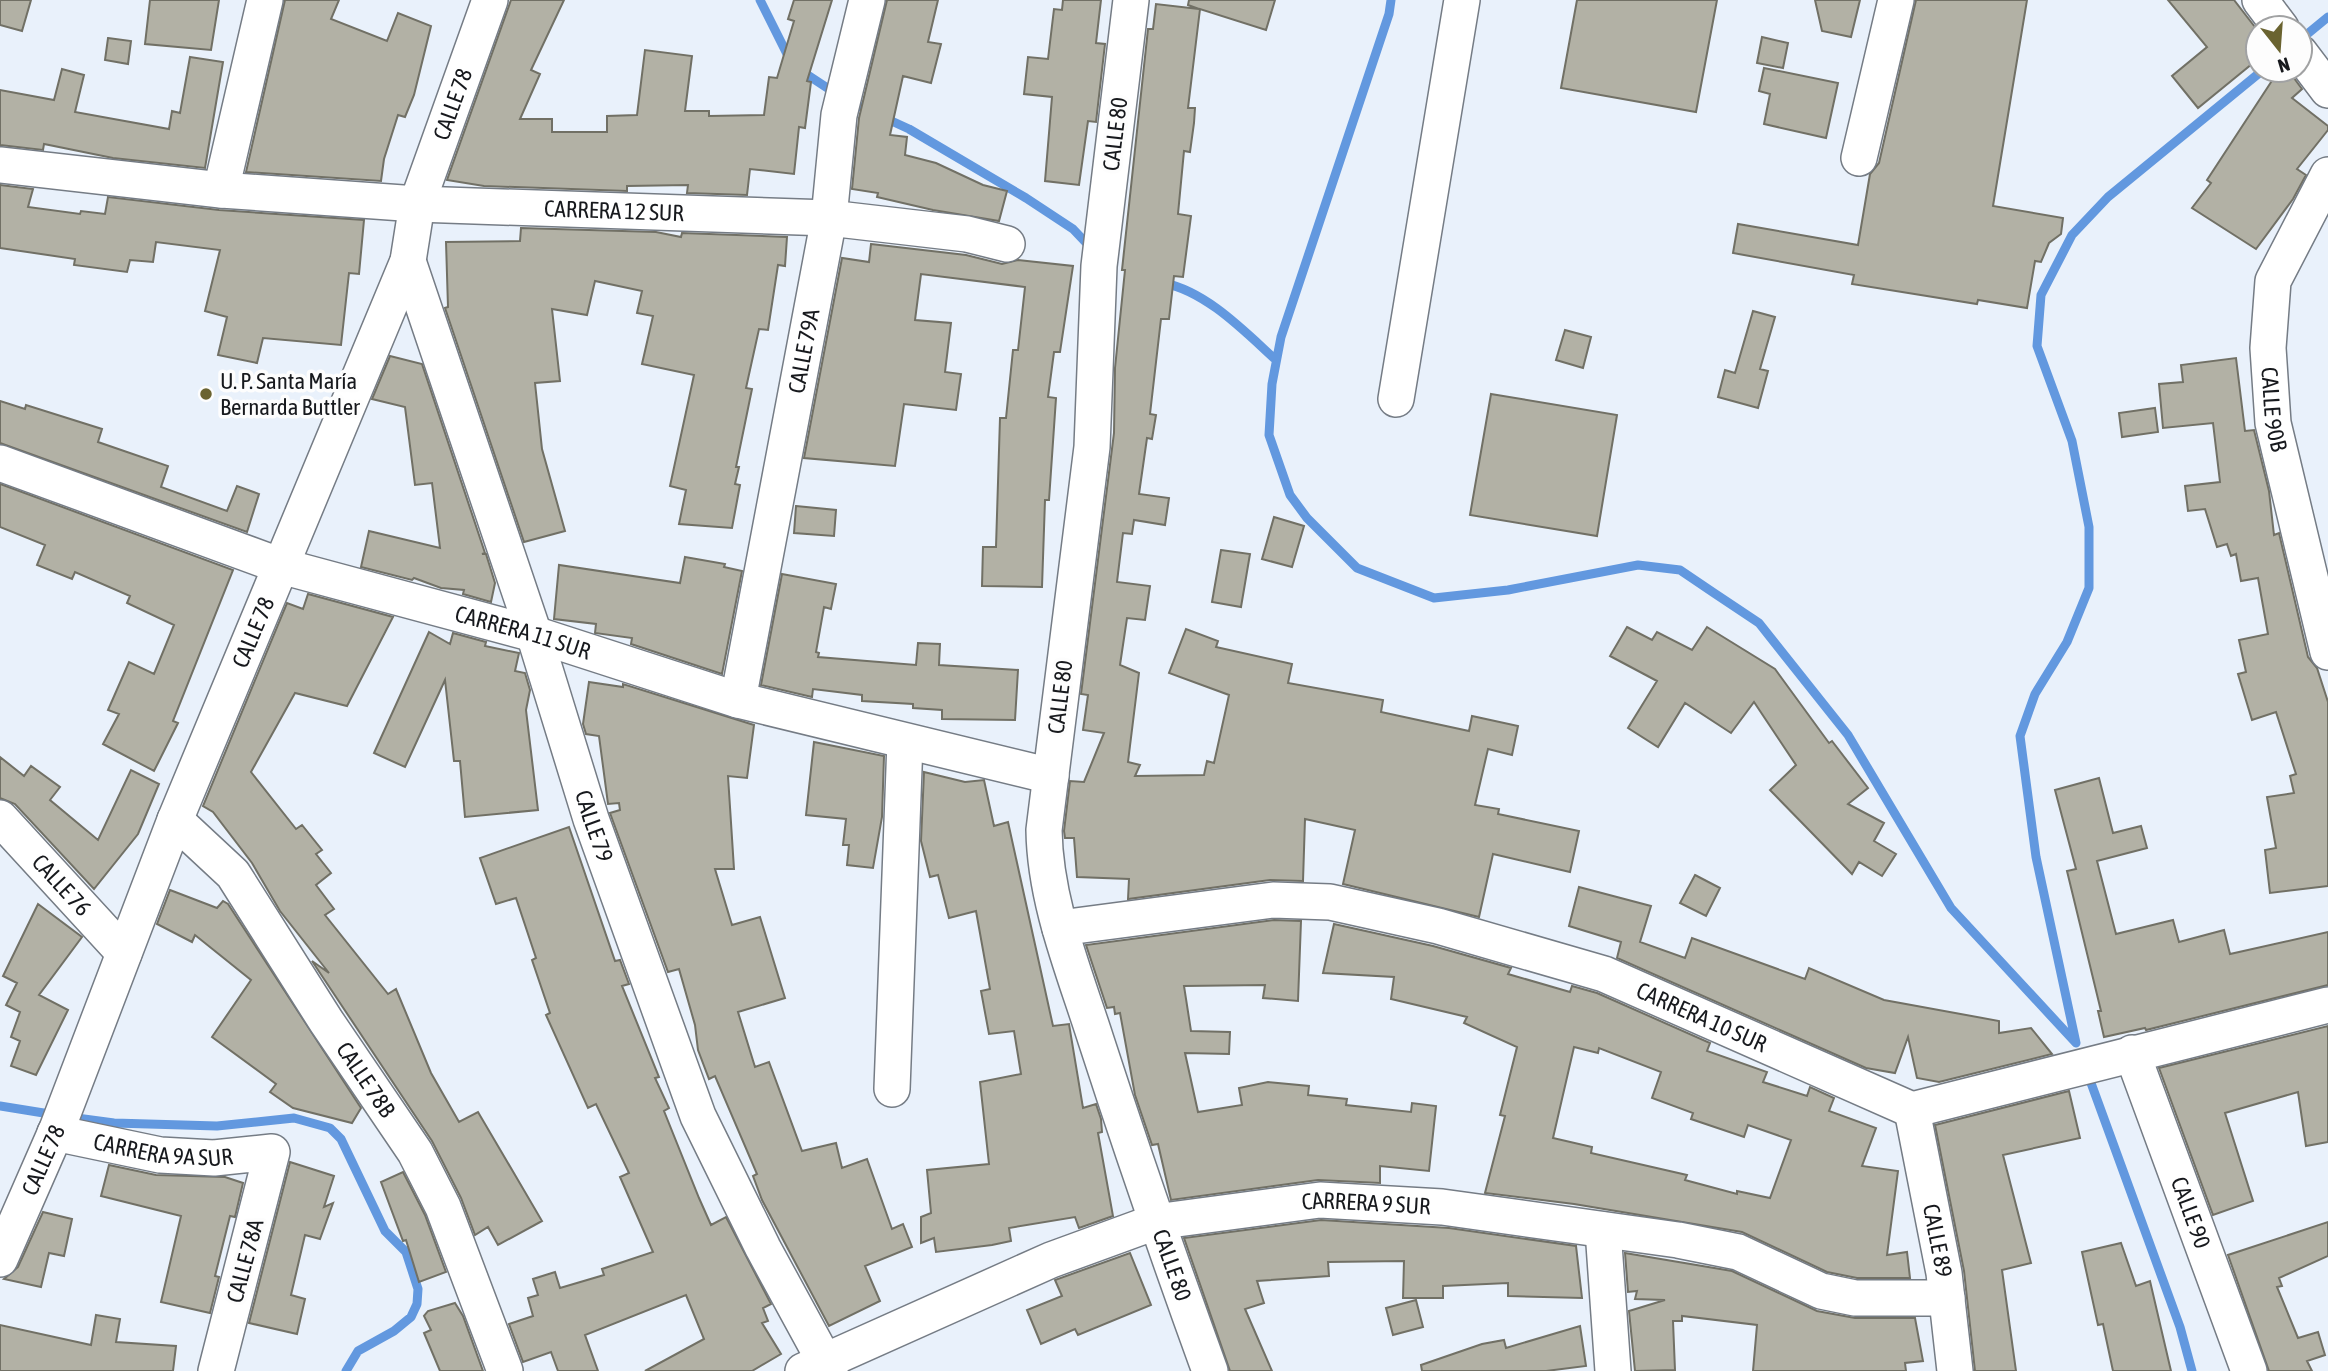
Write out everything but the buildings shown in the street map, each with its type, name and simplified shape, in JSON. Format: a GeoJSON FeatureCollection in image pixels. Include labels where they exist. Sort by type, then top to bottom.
{"type":"FeatureCollection","features":[{"type":"Feature","properties":{"kind":"street"},"geometry":{"type":"LineString","coordinates":[[220,190],[265,0]]}},
{"type":"Feature","properties":{"kind":"street","name":"CALLE 78"},"geometry":{"type":"LineString","coordinates":[[0,1259],[60,1121],[174,820],[408,261],[417,204],[490,0]]}},
{"type":"Feature","properties":{"kind":"street","name":"CALLE 79A"},"geometry":{"type":"LineString","coordinates":[[738,700],[830,218],[843,100],[867,0]]}},
{"type":"Feature","properties":{"kind":"street","name":"CALLE 80"},"geometry":{"type":"LineString","coordinates":[[1131,0],[1100,255],[1092,447],[1044,830],[1045,869],[1060,928],[1155,1222],[1210,1371]]}},
{"type":"Feature","properties":{"kind":"street"},"geometry":{"type":"LineString","coordinates":[[1396,398],[1462,0]]}},
{"type":"Feature","properties":{"kind":"street"},"geometry":{"type":"LineString","coordinates":[[1859,158],[1896,0]]}},
{"type":"Feature","properties":{"kind":"street"},"geometry":{"type":"LineString","coordinates":[[2314,72],[2328,90]]}},
{"type":"Feature","properties":{"kind":"street","name":"CARRERA 12 SUR"},"geometry":{"type":"LineString","coordinates":[[0,165],[220,190],[417,204],[830,218],[967,234],[1007,244]]}},
{"type":"Feature","properties":{"kind":"street","name":"CALLE 90B"},"geometry":{"type":"LineString","coordinates":[[2328,175],[2273,281],[2268,348],[2273,423],[2328,652]]}},
{"type":"Feature","properties":{"kind":"street","name":"CALLE 79"},"geometry":{"type":"LineString","coordinates":[[408,261],[534,634],[591,819],[698,1116],[819,1367]]}},
{"type":"Feature","properties":{"kind":"street","name":"CARRERA 11 SUR"},"geometry":{"type":"LineString","coordinates":[[0,463],[281,566],[534,634],[738,700],[1051,776]]}},
{"type":"Feature","properties":{"kind":"street"},"geometry":{"type":"LineString","coordinates":[[892,1089],[905,742]]}},
{"type":"Feature","properties":{"kind":"street","name":"CALLE 76"},"geometry":{"type":"LineString","coordinates":[[0,818],[124,953]]}},
{"type":"Feature","properties":{"kind":"street","name":"CALLE 78B"},"geometry":{"type":"LineString","coordinates":[[174,820],[233,874],[326,1021],[415,1152],[443,1207],[505,1371]]}},
{"type":"Feature","properties":{"kind":"street","name":"CARRERA 10 SUR"},"geometry":{"type":"LineString","coordinates":[[1060,928],[1273,900],[1330,902],[1438,926],[1604,974],[1912,1110]]}},
{"type":"Feature","properties":{"kind":"street"},"geometry":{"type":"LineString","coordinates":[[1912,1110],[2328,1005]]}},
{"type":"Feature","properties":{"kind":"street","name":"CALLE 90"},"geometry":{"type":"LineString","coordinates":[[2120,1056],[2249,1371]]}},
{"type":"Feature","properties":{"kind":"street","name":"CALLE 89"},"geometry":{"type":"LineString","coordinates":[[1912,1110],[1947,1298],[1955,1371]]}},
{"type":"Feature","properties":{"kind":"street","name":"CARRERA 9A SUR"},"geometry":{"type":"LineString","coordinates":[[60,1121],[159,1155],[214,1158],[272,1152]]}},
{"type":"Feature","properties":{"kind":"street","name":"CALLE 78A"},"geometry":{"type":"LineString","coordinates":[[216,1371],[272,1152]]}},
{"type":"Feature","properties":{"kind":"street","name":"CARRERA 9 SUR"},"geometry":{"type":"LineString","coordinates":[[819,1367],[1051,1260],[1155,1222],[1290,1203],[1352,1200],[1442,1207],[1603,1230],[1738,1252],[1821,1291],[1854,1298],[1947,1298]]}},
{"type":"Feature","properties":{"kind":"street"},"geometry":{"type":"LineString","coordinates":[[1603,1230],[1613,1371]]}},
{"type":"Feature","properties":{"kind":"waterway"},"geometry":{"type":"LineString","coordinates":[[760,0],[790,60]]}},
{"type":"Feature","properties":{"kind":"waterway"},"geometry":{"type":"LineString","coordinates":[[1391,0],[1389,14],[1281,337],[1272,384],[1269,435],[1290,495],[1307,518],[1357,568],[1434,598],[1508,590],[1638,565],[1680,570],[1759,623],[1848,735],[1951,908],[2076,1043]]}},
{"type":"Feature","properties":{"kind":"waterway"},"geometry":{"type":"LineString","coordinates":[[2314,28],[2328,17]]}},
{"type":"Feature","properties":{"kind":"waterway"},"geometry":{"type":"LineString","coordinates":[[800,70],[838,95]]}},
{"type":"Feature","properties":{"kind":"waterway"},"geometry":{"type":"LineString","coordinates":[[2076,1043],[2036,857],[2020,736],[2035,694],[2067,642],[2089,588],[2089,527],[2072,441],[2037,346],[2041,295],[2072,235],[2108,197],[2246,84]]}},
{"type":"Feature","properties":{"kind":"waterway"},"geometry":{"type":"LineString","coordinates":[[850,102],[909,129],[1026,198],[1073,229],[1091,248]]}},
{"type":"Feature","properties":{"kind":"waterway"},"geometry":{"type":"LineString","coordinates":[[1164,283],[1210,304],[1238,325],[1276,360]]}},
{"type":"Feature","properties":{"kind":"waterway"},"geometry":{"type":"LineString","coordinates":[[2087,1072],[2180,1327],[2192,1371]]}},
{"type":"Feature","properties":{"kind":"waterway"},"geometry":{"type":"LineString","coordinates":[[0,1106],[56,1115]]}},
{"type":"Feature","properties":{"kind":"waterway"},"geometry":{"type":"LineString","coordinates":[[69,1117],[114,1123],[217,1126],[294,1118],[330,1128],[341,1139],[385,1231],[406,1252],[418,1289],[417,1304],[411,1317],[394,1331],[358,1351],[346,1371]]}},
{"type":"Feature","properties":{"kind":"place","name":"U. P. Santa María Bernarda Buttler"},"geometry":{"type":"Point","coordinates":[206,394]}}]}
